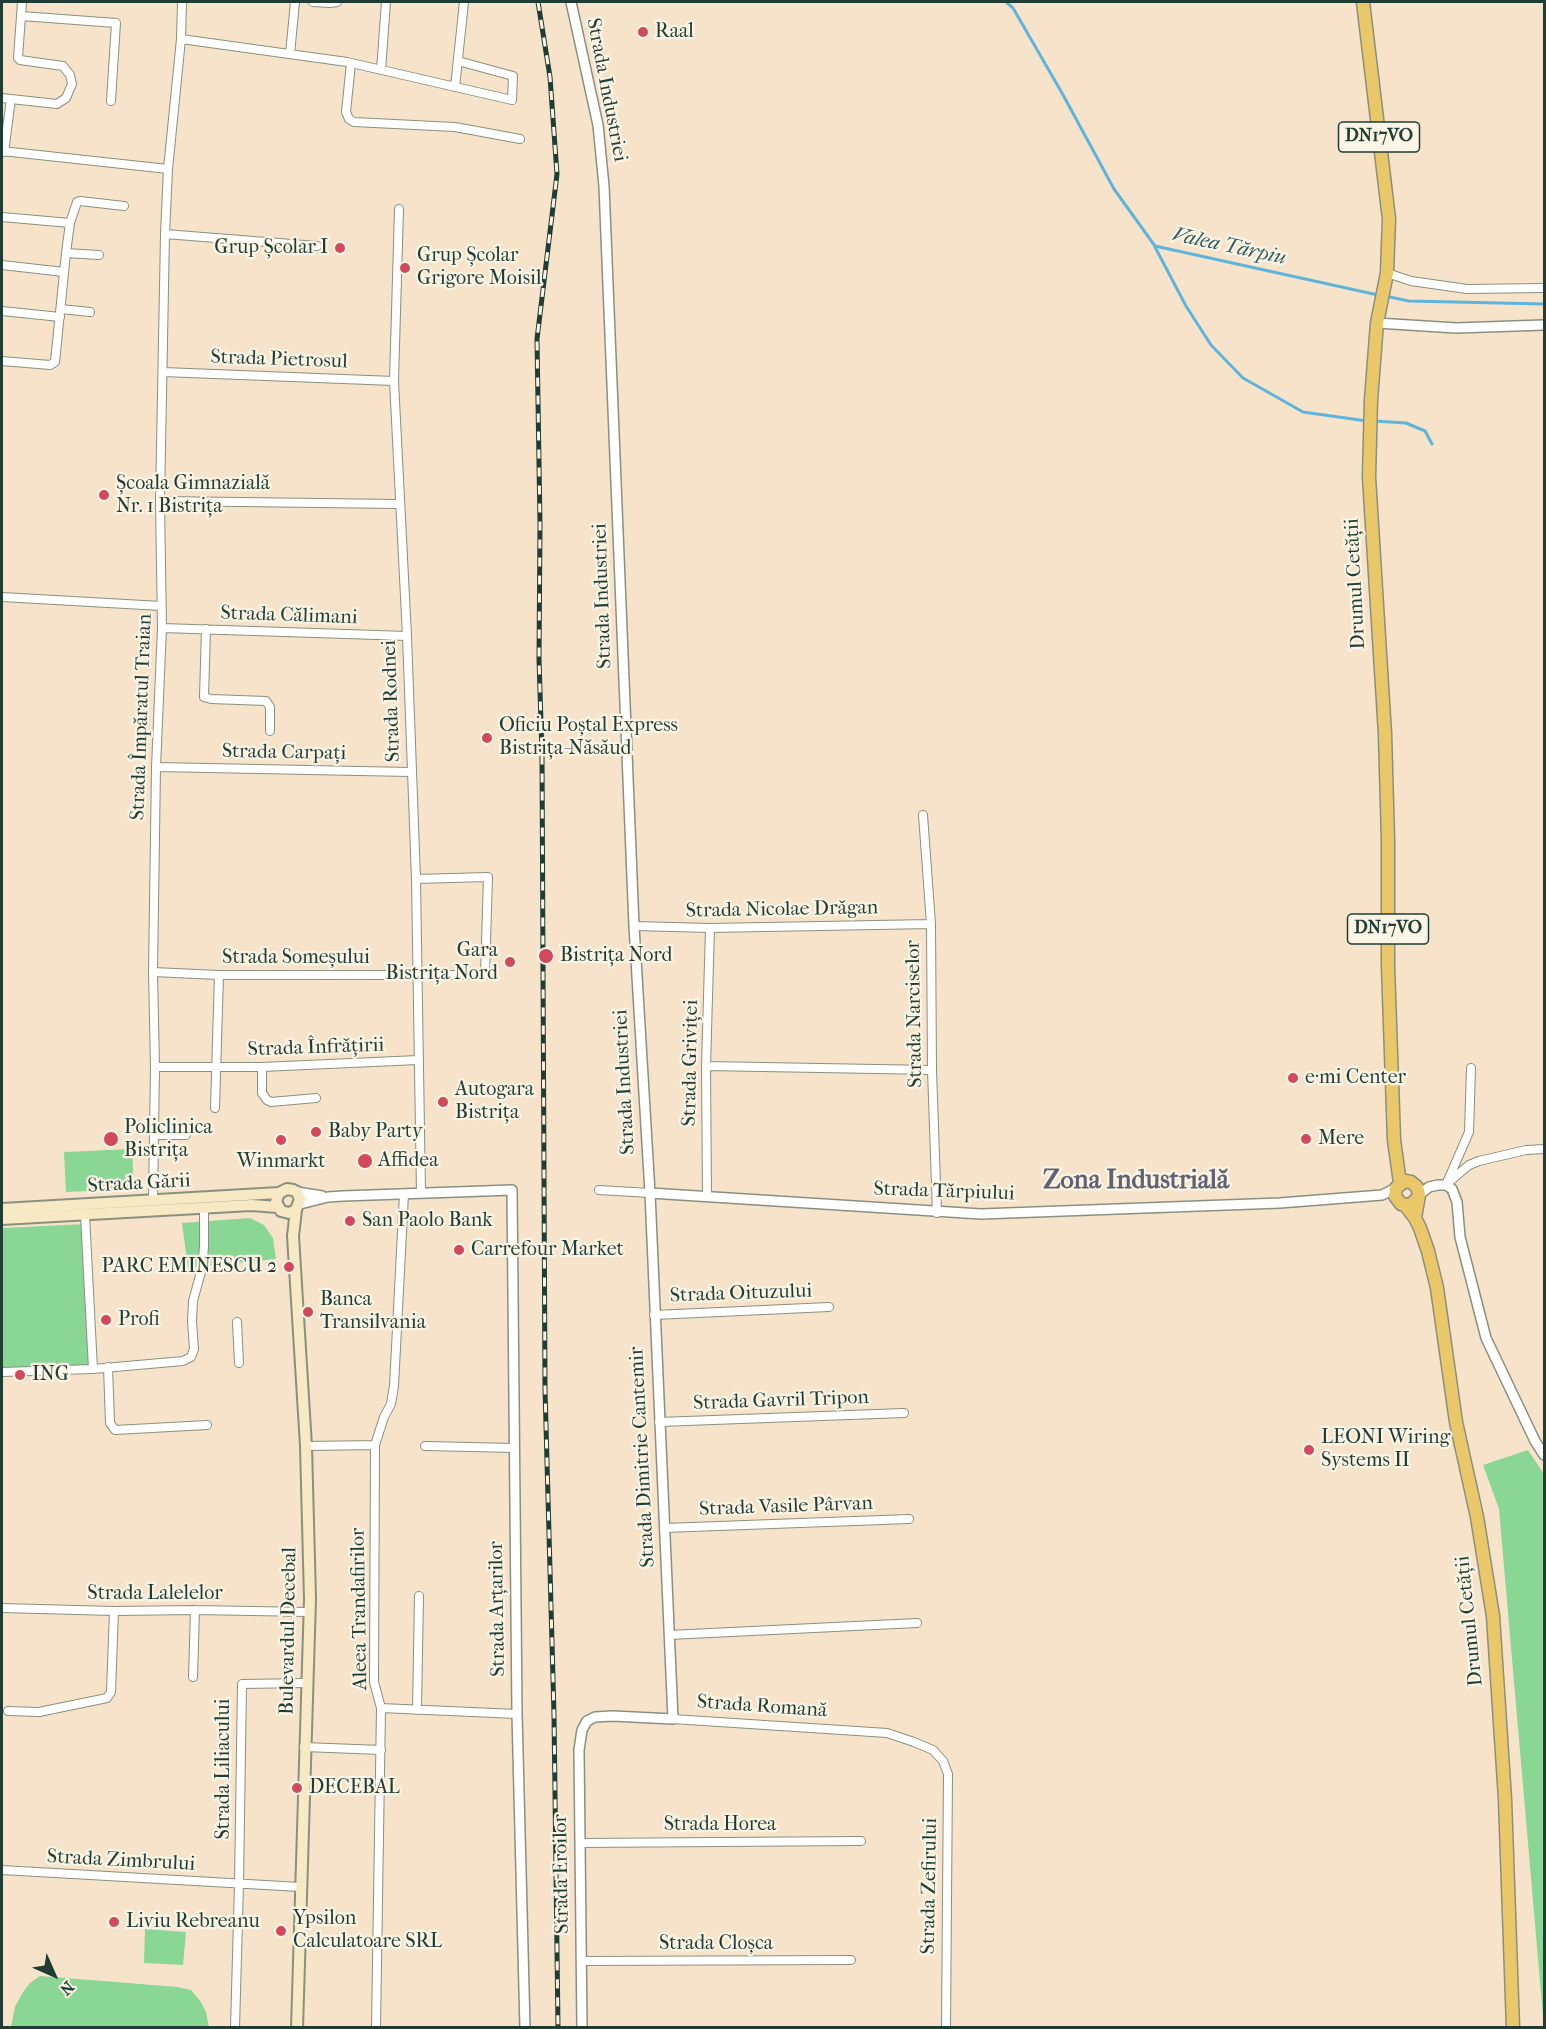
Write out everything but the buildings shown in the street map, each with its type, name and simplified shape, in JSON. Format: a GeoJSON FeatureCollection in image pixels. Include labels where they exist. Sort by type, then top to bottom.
{"type":"FeatureCollection","features":[{"type":"Feature","properties":{"kind":"highway","name":"Drumul Cetății"},"geometry":{"type":"LineString","coordinates":[[1363,2],[1389,219],[1387,273],[1377,323],[1371,400],[1370,489],[1386,758],[1388,966],[1394,1140],[1399,1167],[1416,1190],[1415,1218],[1428,1251],[1437,1288],[1456,1422],[1477,1517],[1493,1617],[1505,1799],[1513,2028]]}},
{"type":"Feature","properties":{"kind":"main road","name":"Strada Gării"},"geometry":{"type":"LineString","coordinates":[[2,1209],[279,1193],[287,1189],[297,1192]]}},
{"type":"Feature","properties":{"kind":"main road"},"geometry":{"type":"LineString","coordinates":[[279,1193],[276,1198],[290,1208],[297,1192]]}},
{"type":"Feature","properties":{"kind":"main road","name":"Strada Gării"},"geometry":{"type":"LineString","coordinates":[[2,1219],[251,1205],[290,1208]]}},
{"type":"Feature","properties":{"kind":"main road","name":"Bulevardul Decebal"},"geometry":{"type":"LineString","coordinates":[[290,1208],[306,1446],[309,1612],[297,2028]]}},
{"type":"Feature","properties":{"kind":"street"},"geometry":{"type":"LineString","coordinates":[[2,98],[57,104],[66,98],[72,84],[70,75],[63,66],[18,58],[22,2]]}},
{"type":"Feature","properties":{"kind":"street","name":"Strada Împăratul Traian"},"geometry":{"type":"LineString","coordinates":[[153,1201],[155,1067],[153,972],[156,767],[162,628],[159,501],[165,234],[182,2]]}},
{"type":"Feature","properties":{"kind":"street"},"geometry":{"type":"LineString","coordinates":[[290,54],[295,2]]}},
{"type":"Feature","properties":{"kind":"street"},"geometry":{"type":"LineString","coordinates":[[313,2],[337,2]]}},
{"type":"Feature","properties":{"kind":"street"},"geometry":{"type":"LineString","coordinates":[[381,70],[386,2]]}},
{"type":"Feature","properties":{"kind":"street"},"geometry":{"type":"LineString","coordinates":[[455,87],[464,2]]}},
{"type":"Feature","properties":{"kind":"street","name":"Strada Industriei"},"geometry":{"type":"LineString","coordinates":[[571,2],[597,125],[604,186],[634,927],[650,1193]]}},
{"type":"Feature","properties":{"kind":"street"},"geometry":{"type":"LineString","coordinates":[[21,15],[116,23],[111,101]]}},
{"type":"Feature","properties":{"kind":"street"},"geometry":{"type":"LineString","coordinates":[[181,39],[351,63],[512,100],[513,76],[458,61]]}},
{"type":"Feature","properties":{"kind":"street"},"geometry":{"type":"LineString","coordinates":[[351,63],[346,112],[349,119],[354,122],[455,128],[520,139]]}},
{"type":"Feature","properties":{"kind":"street"},"geometry":{"type":"LineString","coordinates":[[11,99],[3,152],[168,169]]}},
{"type":"Feature","properties":{"kind":"street"},"geometry":{"type":"LineString","coordinates":[[2,360],[54,364],[66,253],[74,205],[80,201],[124,206]]}},
{"type":"Feature","properties":{"kind":"street","name":"Strada Rodnei"},"geometry":{"type":"LineString","coordinates":[[399,209],[394,381],[416,879],[421,1193]]}},
{"type":"Feature","properties":{"kind":"street"},"geometry":{"type":"LineString","coordinates":[[2,217],[70,223]]}},
{"type":"Feature","properties":{"kind":"street"},"geometry":{"type":"LineString","coordinates":[[165,234],[317,246]]}},
{"type":"Feature","properties":{"kind":"street"},"geometry":{"type":"LineString","coordinates":[[66,253],[99,255]]}},
{"type":"Feature","properties":{"kind":"street"},"geometry":{"type":"LineString","coordinates":[[2,266],[64,272]]}},
{"type":"Feature","properties":{"kind":"street"},"geometry":{"type":"LineString","coordinates":[[1387,273],[1412,281],[1467,289],[1545,288]]}},
{"type":"Feature","properties":{"kind":"street"},"geometry":{"type":"LineString","coordinates":[[2,311],[90,312]]}},
{"type":"Feature","properties":{"kind":"street"},"geometry":{"type":"LineString","coordinates":[[1377,323],[1456,328],[1545,325]]}},
{"type":"Feature","properties":{"kind":"street","name":"Strada Pietrosul"},"geometry":{"type":"LineString","coordinates":[[163,372],[394,381]]}},
{"type":"Feature","properties":{"kind":"street"},"geometry":{"type":"LineString","coordinates":[[159,501],[399,504]]}},
{"type":"Feature","properties":{"kind":"street"},"geometry":{"type":"LineString","coordinates":[[2,597],[162,606]]}},
{"type":"Feature","properties":{"kind":"street","name":"Strada Călimani"},"geometry":{"type":"LineString","coordinates":[[162,628],[407,636]]}},
{"type":"Feature","properties":{"kind":"street","name":"Strada Călimani"},"geometry":{"type":"LineString","coordinates":[[206,629],[204,697],[266,701],[270,707],[270,731]]}},
{"type":"Feature","properties":{"kind":"street","name":"Strada Carpați"},"geometry":{"type":"LineString","coordinates":[[156,767],[411,771]]}},
{"type":"Feature","properties":{"kind":"street","name":"Strada Narciselor"},"geometry":{"type":"LineString","coordinates":[[924,815],[931,924],[932,1070],[937,1213]]}},
{"type":"Feature","properties":{"kind":"street","name":"Strada Someșului"},"geometry":{"type":"LineString","coordinates":[[153,972],[219,975],[485,975],[488,877],[416,879]]}},
{"type":"Feature","properties":{"kind":"street","name":"Strada Nicolae Drăgan"},"geometry":{"type":"LineString","coordinates":[[634,927],[931,924]]}},
{"type":"Feature","properties":{"kind":"street","name":"Strada Griviței"},"geometry":{"type":"LineString","coordinates":[[707,1197],[706,1066],[710,928]]}},
{"type":"Feature","properties":{"kind":"street"},"geometry":{"type":"LineString","coordinates":[[215,1108],[219,975]]}},
{"type":"Feature","properties":{"kind":"street","name":"Strada Înfrățirii"},"geometry":{"type":"LineString","coordinates":[[155,1067],[262,1068],[418,1060]]}},
{"type":"Feature","properties":{"kind":"street"},"geometry":{"type":"LineString","coordinates":[[706,1066],[932,1070]]}},
{"type":"Feature","properties":{"kind":"street"},"geometry":{"type":"LineString","coordinates":[[262,1068],[262,1094],[267,1100],[271,1102],[315,1098]]}},
{"type":"Feature","properties":{"kind":"street"},"geometry":{"type":"LineString","coordinates":[[1416,1190],[1469,1132],[1471,1068]]}},
{"type":"Feature","properties":{"kind":"street"},"geometry":{"type":"LineString","coordinates":[[154,1135],[186,1135]]}},
{"type":"Feature","properties":{"kind":"street"},"geometry":{"type":"LineString","coordinates":[[1416,1190],[1479,1161],[1526,1150],[1545,1149]]}},
{"type":"Feature","properties":{"kind":"street","name":"Strada Gării"},"geometry":{"type":"LineString","coordinates":[[297,1192],[328,1197],[512,1190]]}},
{"type":"Feature","properties":{"kind":"street","name":"Strada Arțarilor"},"geometry":{"type":"LineString","coordinates":[[512,1190],[517,1714],[525,2028]]}},
{"type":"Feature","properties":{"kind":"street"},"geometry":{"type":"LineString","coordinates":[[599,1190],[650,1193]]}},
{"type":"Feature","properties":{"kind":"street"},"geometry":{"type":"LineString","coordinates":[[1416,1190],[1452,1190],[1456,1197],[1460,1237],[1493,1355],[1536,1442],[1545,1455]]}},
{"type":"Feature","properties":{"kind":"street","name":"Strada Tărpiului"},"geometry":{"type":"LineString","coordinates":[[650,1193],[981,1214],[1280,1203],[1416,1190]]}},
{"type":"Feature","properties":{"kind":"street","name":"Strada Dimitrie Cantemir"},"geometry":{"type":"LineString","coordinates":[[650,1193],[673,1719]]}},
{"type":"Feature","properties":{"kind":"street","name":"Aleea Trandafirilor"},"geometry":{"type":"LineString","coordinates":[[376,2028],[381,1708],[374,1682],[375,1445],[391,1404],[394,1386],[404,1194]]}},
{"type":"Feature","properties":{"kind":"street","name":"Strada Gării"},"geometry":{"type":"LineString","coordinates":[[290,1208],[328,1197]]}},
{"type":"Feature","properties":{"kind":"street"},"geometry":{"type":"LineString","coordinates":[[2,1372],[93,1369],[191,1357],[193,1301],[203,1258],[204,1208]]}},
{"type":"Feature","properties":{"kind":"street"},"geometry":{"type":"LineString","coordinates":[[86,1215],[93,1369]]}},
{"type":"Feature","properties":{"kind":"street","name":"Strada Oituzului"},"geometry":{"type":"LineString","coordinates":[[654,1315],[829,1307]]}},
{"type":"Feature","properties":{"kind":"street"},"geometry":{"type":"LineString","coordinates":[[237,1322],[239,1363]]}},
{"type":"Feature","properties":{"kind":"street"},"geometry":{"type":"LineString","coordinates":[[108,1367],[110,1423],[115,1430],[207,1425]]}},
{"type":"Feature","properties":{"kind":"street","name":"Strada Gavril Tripon"},"geometry":{"type":"LineString","coordinates":[[659,1422],[904,1413]]}},
{"type":"Feature","properties":{"kind":"street"},"geometry":{"type":"LineString","coordinates":[[306,1446],[375,1445]]}},
{"type":"Feature","properties":{"kind":"street"},"geometry":{"type":"LineString","coordinates":[[425,1446],[514,1448]]}},
{"type":"Feature","properties":{"kind":"street","name":"Strada Vasile Pârvan"},"geometry":{"type":"LineString","coordinates":[[664,1528],[909,1519]]}},
{"type":"Feature","properties":{"kind":"street"},"geometry":{"type":"LineString","coordinates":[[417,1710],[419,1596]]}},
{"type":"Feature","properties":{"kind":"street","name":"Strada Lalelelor"},"geometry":{"type":"LineString","coordinates":[[2,1608],[309,1612]]}},
{"type":"Feature","properties":{"kind":"street"},"geometry":{"type":"LineString","coordinates":[[193,1677],[195,1610]]}},
{"type":"Feature","properties":{"kind":"street"},"geometry":{"type":"LineString","coordinates":[[8,1711],[39,1712],[107,1698],[111,1692],[114,1611]]}},
{"type":"Feature","properties":{"kind":"street"},"geometry":{"type":"LineString","coordinates":[[669,1635],[917,1623]]}},
{"type":"Feature","properties":{"kind":"street","name":"Strada Liliacului"},"geometry":{"type":"LineString","coordinates":[[240,1884],[242,1684],[306,1683]]}},
{"type":"Feature","properties":{"kind":"street"},"geometry":{"type":"LineString","coordinates":[[381,1708],[517,1714]]}},
{"type":"Feature","properties":{"kind":"street","name":"Strada Romană"},"geometry":{"type":"LineString","coordinates":[[587,1721],[595,1717],[613,1716],[887,1734],[933,1750]]}},
{"type":"Feature","properties":{"kind":"street","name":"Strada Eroilor"},"geometry":{"type":"LineString","coordinates":[[582,2028],[579,1750],[582,1730],[587,1721]]}},
{"type":"Feature","properties":{"kind":"street"},"geometry":{"type":"LineString","coordinates":[[304,1747],[381,1750]]}},
{"type":"Feature","properties":{"kind":"street","name":"Strada Zefirului"},"geometry":{"type":"LineString","coordinates":[[933,1750],[943,1761],[948,1774],[946,2028]]}},
{"type":"Feature","properties":{"kind":"street","name":"Strada Horea"},"geometry":{"type":"LineString","coordinates":[[580,1843],[861,1841]]}},
{"type":"Feature","properties":{"kind":"street","name":"Strada Zimbrului"},"geometry":{"type":"LineString","coordinates":[[2,1870],[300,1887]]}},
{"type":"Feature","properties":{"kind":"street"},"geometry":{"type":"LineString","coordinates":[[235,2028],[240,1884]]}},
{"type":"Feature","properties":{"kind":"street","name":"Strada Cloșca"},"geometry":{"type":"LineString","coordinates":[[581,1961],[851,1960]]}},
{"type":"Feature","properties":{"kind":"green space"},"geometry":{"type":"Polygon","coordinates":[[[132,1149],[134,1189],[66,1192],[64,1152],[132,1149]]]}},
{"type":"Feature","properties":{"kind":"green space"},"geometry":{"type":"Polygon","coordinates":[[[250,1218],[264,1225],[273,1238],[276,1259],[188,1268],[182,1223],[250,1218]]]}},
{"type":"Feature","properties":{"kind":"green space"},"geometry":{"type":"Polygon","coordinates":[[[86,1224],[93,1369],[2,1372],[2,1228],[86,1224]]]}},
{"type":"Feature","properties":{"kind":"green space"},"geometry":{"type":"Polygon","coordinates":[[[1528,1450],[1544,1474],[1544,2028],[1499,1509],[1483,1465],[1528,1450]]]}},
{"type":"Feature","properties":{"kind":"green space"},"geometry":{"type":"Polygon","coordinates":[[[145,1929],[186,1932],[183,1965],[144,1963],[145,1929]]]}},
{"type":"Feature","properties":{"kind":"green space"},"geometry":{"type":"Polygon","coordinates":[[[40,1976],[191,1990],[206,2012],[209,2027],[11,2027],[15,2007],[23,1992],[40,1976]]]}},
{"type":"Feature","properties":{"kind":"waterway","name":"Valea Tărpiu"},"geometry":{"type":"LineString","coordinates":[[1006,2],[1013,8],[1114,189],[1155,246],[1378,295]]}},
{"type":"Feature","properties":{"kind":"waterway"},"geometry":{"type":"LineString","coordinates":[[1155,247],[1186,306],[1211,345],[1243,378],[1303,412],[1367,421]]}},
{"type":"Feature","properties":{"kind":"waterway","name":"Valea Tărpiu"},"geometry":{"type":"LineString","coordinates":[[1385,296],[1409,301],[1544,304]]}},
{"type":"Feature","properties":{"kind":"waterway"},"geometry":{"type":"LineString","coordinates":[[1374,421],[1406,423],[1425,431],[1432,444]]}},
{"type":"Feature","properties":{"kind":"railway"},"geometry":{"type":"LineString","coordinates":[[538,2],[550,77],[557,174],[537,339],[540,525],[539,659],[542,755],[545,1389],[554,1715],[558,2028]]}},
{"type":"Feature","properties":{"kind":"place","name":"Raal"},"geometry":{"type":"Point","coordinates":[643,32]}},
{"type":"Feature","properties":{"kind":"place","name":"Grup Școlar I"},"geometry":{"type":"Point","coordinates":[340,248]}},
{"type":"Feature","properties":{"kind":"place","name":"Grup Școlar Grigore Moisil"},"geometry":{"type":"Point","coordinates":[405,268]}},
{"type":"Feature","properties":{"kind":"place","name":"Școala Gimnazială Nr. 1 Bistrița"},"geometry":{"type":"Point","coordinates":[104,495]}},
{"type":"Feature","properties":{"kind":"place","name":"Oficiu Poștal Express Bistrița-Năsăud"},"geometry":{"type":"Point","coordinates":[487,738]}},
{"type":"Feature","properties":{"kind":"place","name":"Bistrița Nord"},"geometry":{"type":"Point","coordinates":[546,956]}},
{"type":"Feature","properties":{"kind":"place","name":"Gara Bistrița Nord"},"geometry":{"type":"Point","coordinates":[510,962]}},
{"type":"Feature","properties":{"kind":"place","name":"e·mi Center"},"geometry":{"type":"Point","coordinates":[1293,1078]}},
{"type":"Feature","properties":{"kind":"place","name":"Autogara Bistrița"},"geometry":{"type":"Point","coordinates":[443,1102]}},
{"type":"Feature","properties":{"kind":"place","name":"Baby Party"},"geometry":{"type":"Point","coordinates":[316,1132]}},
{"type":"Feature","properties":{"kind":"place","name":"Policlinica Bistrița"},"geometry":{"type":"Point","coordinates":[111,1139]}},
{"type":"Feature","properties":{"kind":"place","name":"Mere"},"geometry":{"type":"Point","coordinates":[1306,1139]}},
{"type":"Feature","properties":{"kind":"place","name":"Winmarkt"},"geometry":{"type":"Point","coordinates":[281,1140]}},
{"type":"Feature","properties":{"kind":"place","name":"Affidea"},"geometry":{"type":"Point","coordinates":[365,1161]}},
{"type":"Feature","properties":{"kind":"place","name":"San Paolo Bank"},"geometry":{"type":"Point","coordinates":[350,1221]}},
{"type":"Feature","properties":{"kind":"place","name":"Carrefour Market"},"geometry":{"type":"Point","coordinates":[459,1250]}},
{"type":"Feature","properties":{"kind":"place","name":"PARC EMINESCU 2"},"geometry":{"type":"Point","coordinates":[289,1267]}},
{"type":"Feature","properties":{"kind":"place","name":"Banca Transilvania"},"geometry":{"type":"Point","coordinates":[308,1312]}},
{"type":"Feature","properties":{"kind":"place","name":"Profi"},"geometry":{"type":"Point","coordinates":[106,1320]}},
{"type":"Feature","properties":{"kind":"place","name":"ING"},"geometry":{"type":"Point","coordinates":[20,1375]}},
{"type":"Feature","properties":{"kind":"place","name":"LEONI Wiring Systems II"},"geometry":{"type":"Point","coordinates":[1309,1450]}},
{"type":"Feature","properties":{"kind":"place","name":"DECEBAL"},"geometry":{"type":"Point","coordinates":[297,1788]}},
{"type":"Feature","properties":{"kind":"place","name":"Liviu Rebreanu"},"geometry":{"type":"Point","coordinates":[114,1922]}},
{"type":"Feature","properties":{"kind":"place","name":"Ypsilon Calculatoare SRL"},"geometry":{"type":"Point","coordinates":[281,1931]}},
{"type":"Feature","properties":{"kind":"district","name":"Zona Industrială"},"geometry":{"type":"Point","coordinates":[1136,1182]}}]}
